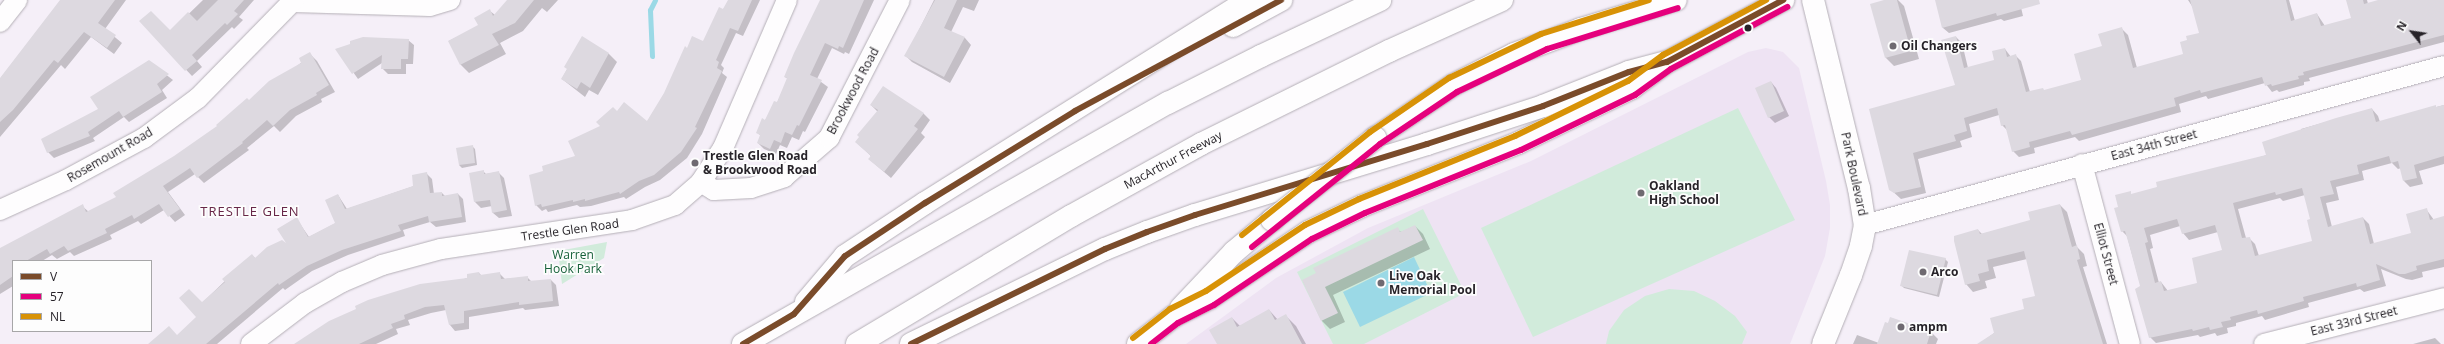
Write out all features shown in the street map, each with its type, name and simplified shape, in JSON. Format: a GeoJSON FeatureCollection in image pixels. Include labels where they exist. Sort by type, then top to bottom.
{"type":"FeatureCollection","features":[{"type":"Feature","properties":{"kind":"main road"},"geometry":{"type":"LineString","coordinates":[[794,314],[846,256],[926,203],[1075,111],[1249,0]]}},
{"type":"Feature","properties":{"kind":"main road"},"geometry":{"type":"LineString","coordinates":[[1075,111],[1282,0]]}},
{"type":"Feature","properties":{"kind":"main road"},"geometry":{"type":"LineString","coordinates":[[742,344],[1168,103],[1261,56],[1380,0]]}},
{"type":"Feature","properties":{"kind":"main road","name":"MacArthur Freeway"},"geometry":{"type":"LineString","coordinates":[[857,344],[1071,216],[1201,144],[1389,51],[1502,0]]}},
{"type":"Feature","properties":{"kind":"main road"},"geometry":{"type":"LineString","coordinates":[[1138,344],[1174,316],[1204,282],[1234,252],[1272,220],[1375,138],[1453,86],[1514,54],[1581,29],[1676,0]]}},
{"type":"Feature","properties":{"kind":"main road"},"geometry":{"type":"LineString","coordinates":[[1174,316],[1210,298],[1308,232],[1362,206],[1518,143],[1632,88],[1667,62],[1783,0]]}},
{"type":"Feature","properties":{"kind":"main road","name":"Park Boulevard"},"geometry":{"type":"LineString","coordinates":[[1813,0],[1859,188],[1865,225],[1861,246],[1851,275],[1823,344]]}},
{"type":"Feature","properties":{"kind":"main road"},"geometry":{"type":"LineString","coordinates":[[911,344],[1104,249],[1147,232],[1195,215],[1427,144],[1543,106],[1630,72],[1667,62]]}},
{"type":"Feature","properties":{"kind":"street"},"geometry":{"type":"LineString","coordinates":[[0,22],[17,0]]}},
{"type":"Feature","properties":{"kind":"street"},"geometry":{"type":"LineString","coordinates":[[294,1],[430,6],[450,0]]}},
{"type":"Feature","properties":{"kind":"street","name":"Trestle Glen Road"},"geometry":{"type":"LineString","coordinates":[[250,344],[305,303],[342,282],[382,265],[441,249],[632,220],[675,205],[701,182],[723,148],[787,0]]}},
{"type":"Feature","properties":{"kind":"street","name":"Brookwood Road"},"geometry":{"type":"LineString","coordinates":[[701,182],[714,190],[751,188],[784,177],[829,138],[900,0]]}},
{"type":"Feature","properties":{"kind":"street","name":"Rosemount Road"},"geometry":{"type":"LineString","coordinates":[[0,210],[66,180],[144,138],[198,98],[294,1]]}},
{"type":"Feature","properties":{"kind":"street","name":"East 34th Street"},"geometry":{"type":"LineString","coordinates":[[1865,225],[2082,164],[2444,66]]}},
{"type":"Feature","properties":{"kind":"street","name":"Elliot Street"},"geometry":{"type":"LineString","coordinates":[[2082,164],[2130,344]]}},
{"type":"Feature","properties":{"kind":"street","name":"East 33rd Street"},"geometry":{"type":"LineString","coordinates":[[2264,344],[2444,298]]}},
{"type":"Feature","properties":{"kind":"shaded area","name":"Oakland High School"},"geometry":{"type":"Polygon","coordinates":[[[1766,48],[1783,52],[1799,68],[1826,181],[1830,205],[1830,228],[1825,256],[1790,344],[1186,344],[1276,278],[1368,228],[1531,161],[1748,52],[1766,48]]]}},
{"type":"Feature","properties":{"kind":"green space"},"geometry":{"type":"Polygon","coordinates":[[[1738,108],[1795,220],[1533,337],[1481,228],[1738,108]]]}},
{"type":"Feature","properties":{"kind":"green space","name":"Live Oak Memorial Pool"},"geometry":{"type":"Polygon","coordinates":[[[1423,209],[1465,293],[1364,344],[1333,344],[1297,272],[1423,209]]]}},
{"type":"Feature","properties":{"kind":"green space","name":"Warren Hook Park"},"geometry":{"type":"Polygon","coordinates":[[[607,242],[604,258],[562,284],[558,251],[607,242]]]}},
{"type":"Feature","properties":{"kind":"green space"},"geometry":{"type":"Polygon","coordinates":[[[1669,289],[1694,291],[1715,301],[1735,316],[1747,332],[1742,344],[1606,344],[1609,331],[1624,310],[1645,296],[1669,289]]]}},
{"type":"Feature","properties":{"kind":"water","name":"Live Oak Memorial Pool"},"geometry":{"type":"Polygon","coordinates":[[[1414,257],[1431,293],[1360,327],[1343,292],[1414,257]]]}},
{"type":"Feature","properties":{"kind":"building"},"geometry":{"type":"Polygon","coordinates":[[[60,0],[115,0],[98,23],[116,35],[107,48],[84,32],[58,63],[54,60],[13,110],[0,122],[0,78],[60,0]]]}},
{"type":"Feature","properties":{"kind":"building"},"geometry":{"type":"Polygon","coordinates":[[[218,0],[244,0],[234,11],[238,14],[227,25],[225,23],[192,55],[197,61],[185,71],[139,21],[151,11],[170,30],[188,12],[197,21],[218,0]]]}},
{"type":"Feature","properties":{"kind":"building"},"geometry":{"type":"Polygon","coordinates":[[[507,0],[534,0],[515,23],[492,34],[499,45],[460,65],[448,41],[478,25],[474,18],[490,9],[493,16],[507,0]]]}},
{"type":"Feature","properties":{"kind":"building"},"geometry":{"type":"Polygon","coordinates":[[[728,0],[752,0],[738,31],[730,28],[716,60],[719,62],[717,68],[722,71],[695,127],[697,128],[681,152],[654,175],[639,181],[620,194],[619,192],[585,201],[585,199],[573,202],[573,200],[542,207],[541,204],[535,206],[529,175],[543,171],[542,166],[575,156],[568,141],[600,126],[596,122],[613,107],[617,111],[624,102],[647,121],[664,93],[685,46],[687,48],[692,36],[703,41],[719,7],[723,9],[728,0]]]}},
{"type":"Feature","properties":{"kind":"building"},"geometry":{"type":"Polygon","coordinates":[[[820,0],[864,0],[843,48],[839,46],[838,49],[825,43],[810,75],[822,80],[799,126],[797,125],[792,135],[785,132],[781,143],[774,140],[770,149],[757,143],[760,135],[756,133],[762,118],[765,120],[774,101],[777,102],[787,78],[784,77],[794,53],[820,0]]]}},
{"type":"Feature","properties":{"kind":"building"},"geometry":{"type":"Polygon","coordinates":[[[935,0],[957,0],[944,28],[965,37],[944,77],[904,56],[935,0]]]}},
{"type":"Feature","properties":{"kind":"building"},"geometry":{"type":"Polygon","coordinates":[[[1884,0],[1897,0],[1911,51],[1885,58],[1870,4],[1884,0]]]}},
{"type":"Feature","properties":{"kind":"building"},"geometry":{"type":"Polygon","coordinates":[[[1935,0],[2039,0],[2040,4],[1997,16],[1996,13],[1942,28],[1935,0]]]}},
{"type":"Feature","properties":{"kind":"building"},"geometry":{"type":"Polygon","coordinates":[[[2190,0],[2286,0],[2291,21],[2317,13],[2321,26],[2351,18],[2346,0],[2363,0],[2364,4],[2378,0],[2444,0],[2444,35],[2303,72],[2304,75],[2298,76],[2299,79],[2272,86],[2271,84],[2265,86],[2262,77],[2201,93],[2200,90],[2174,98],[2176,106],[2072,135],[2070,131],[2029,142],[2030,147],[2012,152],[2005,125],[2001,126],[1997,108],[1964,118],[1967,131],[1954,135],[1956,141],[1913,153],[1921,187],[1894,193],[1889,190],[1869,109],[1955,85],[1941,40],[1956,36],[1964,68],[1994,60],[1992,51],[2005,48],[2007,57],[2016,54],[2026,92],[2043,88],[2044,90],[2081,80],[2074,54],[2102,46],[2098,34],[2122,27],[2133,68],[2183,54],[2180,42],[2187,40],[2186,36],[2199,33],[2190,0]]]}},
{"type":"Feature","properties":{"kind":"building"},"geometry":{"type":"Polygon","coordinates":[[[582,36],[609,53],[590,88],[581,82],[577,89],[561,79],[567,69],[564,67],[582,36]]]}},
{"type":"Feature","properties":{"kind":"building"},"geometry":{"type":"Polygon","coordinates":[[[363,37],[409,39],[408,59],[401,59],[401,69],[381,69],[382,55],[352,74],[335,49],[350,44],[350,41],[363,37]]]}},
{"type":"Feature","properties":{"kind":"building"},"geometry":{"type":"Polygon","coordinates":[[[310,52],[329,85],[316,93],[317,95],[290,110],[273,126],[267,120],[242,142],[243,143],[197,178],[190,168],[163,186],[180,209],[168,217],[159,204],[134,219],[132,215],[105,229],[107,233],[68,251],[64,246],[50,254],[47,249],[28,260],[12,260],[12,277],[0,285],[0,248],[83,204],[86,212],[116,197],[113,193],[174,156],[217,126],[216,125],[247,98],[249,100],[269,81],[301,63],[299,58],[310,52]]]}},
{"type":"Feature","properties":{"kind":"building"},"geometry":{"type":"Polygon","coordinates":[[[149,60],[169,74],[157,84],[162,92],[123,117],[119,111],[88,132],[90,136],[47,153],[41,139],[98,109],[90,97],[149,60]]]}},
{"type":"Feature","properties":{"kind":"building"},"geometry":{"type":"Polygon","coordinates":[[[1771,81],[1784,111],[1768,118],[1755,88],[1771,81]]]}},
{"type":"Feature","properties":{"kind":"building"},"geometry":{"type":"Polygon","coordinates":[[[883,86],[924,113],[914,126],[918,129],[884,172],[868,159],[871,156],[855,142],[859,137],[857,135],[878,110],[870,105],[883,86]]]}},
{"type":"Feature","properties":{"kind":"building"},"geometry":{"type":"Polygon","coordinates":[[[2436,105],[2436,107],[2444,105],[2444,156],[2414,165],[2417,178],[2403,181],[2398,161],[2391,163],[2389,156],[2357,165],[2359,174],[2330,181],[2334,194],[2320,197],[2328,227],[2363,217],[2370,244],[2411,233],[2406,214],[2427,208],[2430,220],[2444,216],[2444,259],[2416,266],[2417,270],[2405,274],[2399,274],[2376,264],[2380,280],[2357,287],[2356,283],[2303,297],[2304,301],[2258,314],[2257,310],[2230,317],[2231,320],[2221,322],[2223,327],[2210,330],[2209,327],[2193,331],[2192,329],[2149,338],[2135,289],[2140,286],[2130,248],[2125,231],[2121,232],[2114,208],[2118,207],[2115,195],[2131,191],[2131,194],[2157,187],[2156,182],[2266,155],[2262,142],[2336,118],[2372,108],[2376,122],[2436,105]],[[2302,188],[2276,195],[2275,192],[2233,203],[2242,238],[2250,237],[2255,256],[2312,241],[2307,220],[2310,219],[2302,188]],[[2177,219],[2144,228],[2148,242],[2145,243],[2155,283],[2161,281],[2164,291],[2197,283],[2192,258],[2222,250],[2215,225],[2182,234],[2177,219]]]}},
{"type":"Feature","properties":{"kind":"building"},"geometry":{"type":"Polygon","coordinates":[[[473,145],[475,163],[459,165],[456,148],[473,145]]]}},
{"type":"Feature","properties":{"kind":"building"},"geometry":{"type":"Polygon","coordinates":[[[484,170],[484,174],[499,171],[507,210],[492,213],[490,200],[474,202],[469,173],[484,170]]]}},
{"type":"Feature","properties":{"kind":"building"},"geometry":{"type":"Polygon","coordinates":[[[427,172],[430,193],[442,192],[442,196],[458,193],[462,217],[429,222],[428,216],[398,225],[401,231],[342,250],[307,266],[279,285],[278,283],[206,344],[148,344],[169,326],[177,335],[196,317],[179,298],[189,289],[202,302],[225,282],[222,279],[252,254],[255,258],[267,247],[282,240],[286,243],[277,229],[297,217],[308,237],[335,223],[325,200],[338,194],[345,209],[413,186],[412,175],[427,172]]]}},
{"type":"Feature","properties":{"kind":"building"},"geometry":{"type":"Polygon","coordinates":[[[2060,204],[2072,247],[2077,245],[2080,259],[2077,260],[2103,344],[1977,344],[1994,333],[1990,318],[2024,309],[2022,299],[2035,296],[2024,251],[1987,260],[1989,271],[1978,274],[1980,281],[1965,285],[1954,236],[1978,229],[1980,234],[2030,220],[2028,212],[2060,204]]]}},
{"type":"Feature","properties":{"kind":"building"},"geometry":{"type":"Polygon","coordinates":[[[1415,225],[1423,240],[1325,287],[1338,313],[1321,321],[1302,280],[1316,273],[1313,268],[1398,227],[1400,232],[1415,225]]]}},
{"type":"Feature","properties":{"kind":"building","name":"Arco"},"geometry":{"type":"Polygon","coordinates":[[[1909,250],[1946,258],[1937,295],[1900,286],[1909,250]]]}},
{"type":"Feature","properties":{"kind":"building"},"geometry":{"type":"Polygon","coordinates":[[[479,272],[480,275],[500,272],[501,279],[528,276],[528,281],[551,279],[553,301],[519,305],[519,302],[464,311],[464,323],[449,325],[444,305],[425,307],[404,315],[405,319],[391,324],[393,328],[359,344],[294,344],[329,321],[356,309],[355,306],[368,300],[420,284],[467,278],[467,274],[479,272]]]}},
{"type":"Feature","properties":{"kind":"building"},"geometry":{"type":"Polygon","coordinates":[[[1269,309],[1275,320],[1286,314],[1302,344],[1217,344],[1209,330],[1232,317],[1237,327],[1269,309]]]}},
{"type":"Feature","properties":{"kind":"building","name":"ampm"},"geometry":{"type":"Polygon","coordinates":[[[1890,317],[1931,331],[1927,344],[1877,344],[1885,322],[1888,323],[1890,317]]]}},
{"type":"Feature","properties":{"kind":"waterway"},"geometry":{"type":"LineString","coordinates":[[652,56],[650,10],[655,0]]}},
{"type":"Feature","properties":{"kind":"transit line","name":"V"},"geometry":{"type":"LineString","coordinates":[[743,344],[794,314],[845,256],[925,203],[1075,111],[1281,0]]}},
{"type":"Feature","properties":{"kind":"transit line","name":"NL"},"geometry":{"type":"LineString","coordinates":[[1242,235],[1370,132],[1449,78],[1541,34],[1649,0]]}},
{"type":"Feature","properties":{"kind":"transit line","name":"NL"},"geometry":{"type":"LineString","coordinates":[[1133,338],[1170,309],[1206,291],[1305,225],[1359,199],[1515,136],[1628,81],[1663,55],[1766,0]]}},
{"type":"Feature","properties":{"kind":"transit line","name":"V"},"geometry":{"type":"LineString","coordinates":[[911,344],[1105,249],[1147,232],[1195,215],[1427,144],[1543,106],[1629,72],[1667,62],[1783,0]]}},
{"type":"Feature","properties":{"kind":"transit line","name":"57"},"geometry":{"type":"LineString","coordinates":[[1151,344],[1178,323],[1214,305],[1312,239],[1365,213],[1521,150],[1635,95],[1671,69],[1787,7]]}},
{"type":"Feature","properties":{"kind":"transit line","name":"57"},"geometry":{"type":"LineString","coordinates":[[1252,247],[1380,144],[1457,92],[1547,49],[1678,8]]}},
{"type":"Feature","properties":{"kind":"place","name":"Oil Changers"},"geometry":{"type":"Point","coordinates":[1893,46]}},
{"type":"Feature","properties":{"kind":"place","name":"Trestle Glen Road & Brookwood Road"},"geometry":{"type":"Point","coordinates":[695,163]}},
{"type":"Feature","properties":{"kind":"place","name":"Oakland High School"},"geometry":{"type":"Point","coordinates":[1641,193]}},
{"type":"Feature","properties":{"kind":"place","name":"Arco"},"geometry":{"type":"Point","coordinates":[1923,272]}},
{"type":"Feature","properties":{"kind":"place","name":"Live Oak Memorial Pool"},"geometry":{"type":"Point","coordinates":[1381,283]}},
{"type":"Feature","properties":{"kind":"place","name":"ampm"},"geometry":{"type":"Point","coordinates":[1901,327]}},
{"type":"Feature","properties":{"kind":"district","name":"TRESTLE GLEN"},"geometry":{"type":"Point","coordinates":[250,211]}}]}
